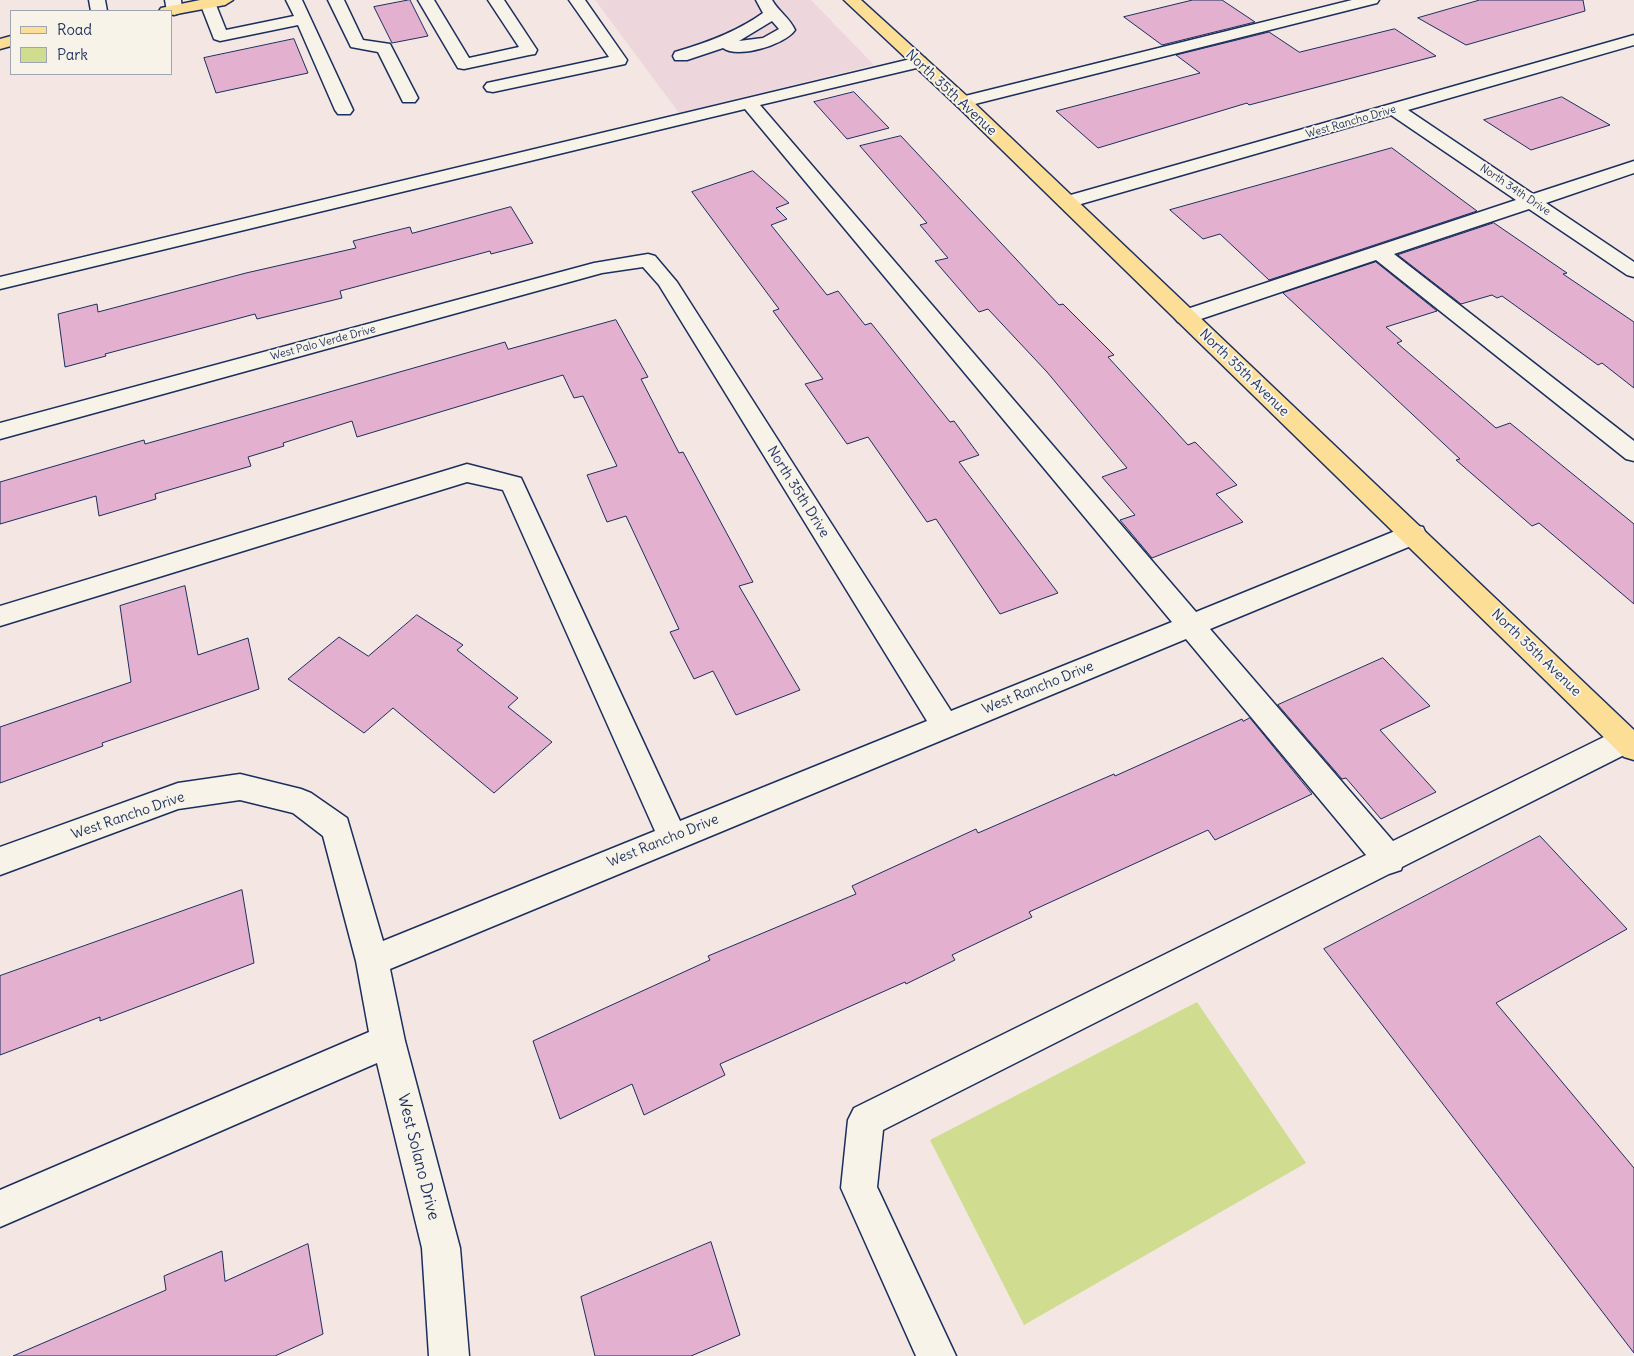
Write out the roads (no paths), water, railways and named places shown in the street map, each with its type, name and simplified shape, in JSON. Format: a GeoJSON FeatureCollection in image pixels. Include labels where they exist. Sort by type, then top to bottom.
{"type":"FeatureCollection","features":[{"type":"Feature","properties":{"kind":"main road"},"geometry":{"type":"LineString","coordinates":[[172,7],[225,0]]}},
{"type":"Feature","properties":{"kind":"main road","name":"North 35th Avenue"},"geometry":{"type":"LineString","coordinates":[[852,0],[963,102],[1185,317],[1414,534],[1630,744]]}},
{"type":"Feature","properties":{"kind":"street"},"geometry":{"type":"LineString","coordinates":[[294,0],[344,110]]}},
{"type":"Feature","properties":{"kind":"street"},"geometry":{"type":"LineString","coordinates":[[336,0],[357,44],[384,48],[408,98]]}},
{"type":"Feature","properties":{"kind":"street"},"geometry":{"type":"LineString","coordinates":[[426,0],[464,64],[529,50],[496,0]]}},
{"type":"Feature","properties":{"kind":"street"},"geometry":{"type":"LineString","coordinates":[[493,87],[619,60],[577,0]]}},
{"type":"Feature","properties":{"kind":"street"},"geometry":{"type":"LineString","coordinates":[[963,102],[1371,0]]}},
{"type":"Feature","properties":{"kind":"street"},"geometry":{"type":"LineString","coordinates":[[208,3],[220,36],[303,20]]}},
{"type":"Feature","properties":{"kind":"street"},"geometry":{"type":"LineString","coordinates":[[682,56],[711,47],[745,32],[768,7],[783,21],[787,30],[774,40],[748,45],[711,47]]}},
{"type":"Feature","properties":{"kind":"street","name":"West Rancho Drive"},"geometry":{"type":"LineString","coordinates":[[1066,202],[1396,110],[1634,40]]}},
{"type":"Feature","properties":{"kind":"street"},"geometry":{"type":"LineString","coordinates":[[0,283],[919,62]]}},
{"type":"Feature","properties":{"kind":"street"},"geometry":{"type":"LineString","coordinates":[[749,103],[1390,860]]}},
{"type":"Feature","properties":{"kind":"street","name":"North 34th Drive"},"geometry":{"type":"LineString","coordinates":[[1396,110],[1634,271]]}},
{"type":"Feature","properties":{"kind":"street"},"geometry":{"type":"LineString","coordinates":[[1185,317],[1634,166]]}},
{"type":"Feature","properties":{"kind":"street"},"geometry":{"type":"LineString","coordinates":[[1378,252],[1634,452]]}},
{"type":"Feature","properties":{"kind":"street","name":"West Palo Verde Drive"},"geometry":{"type":"LineString","coordinates":[[0,431],[601,267],[648,260]]}},
{"type":"Feature","properties":{"kind":"street","name":"North 35th Drive"},"geometry":{"type":"LineString","coordinates":[[648,260],[667,282],[944,726]]}},
{"type":"Feature","properties":{"kind":"street"},"geometry":{"type":"LineString","coordinates":[[0,616],[467,473],[512,484],[673,838]]}},
{"type":"Feature","properties":{"kind":"street","name":"West Rancho Drive"},"geometry":{"type":"LineString","coordinates":[[0,861],[178,796],[240,787],[301,802],[336,828],[372,961],[1414,534]]}},
{"type":"Feature","properties":{"kind":"street"},"geometry":{"type":"LineString","coordinates":[[936,1356],[859,1188],[866,1120],[1390,860],[1630,744]]}},
{"type":"Feature","properties":{"kind":"street","name":"West Solano Drive"},"geometry":{"type":"LineString","coordinates":[[372,961],[388,1041],[441,1248],[449,1356]]}},
{"type":"Feature","properties":{"kind":"street"},"geometry":{"type":"LineString","coordinates":[[0,1209],[388,1041]]}}]}
